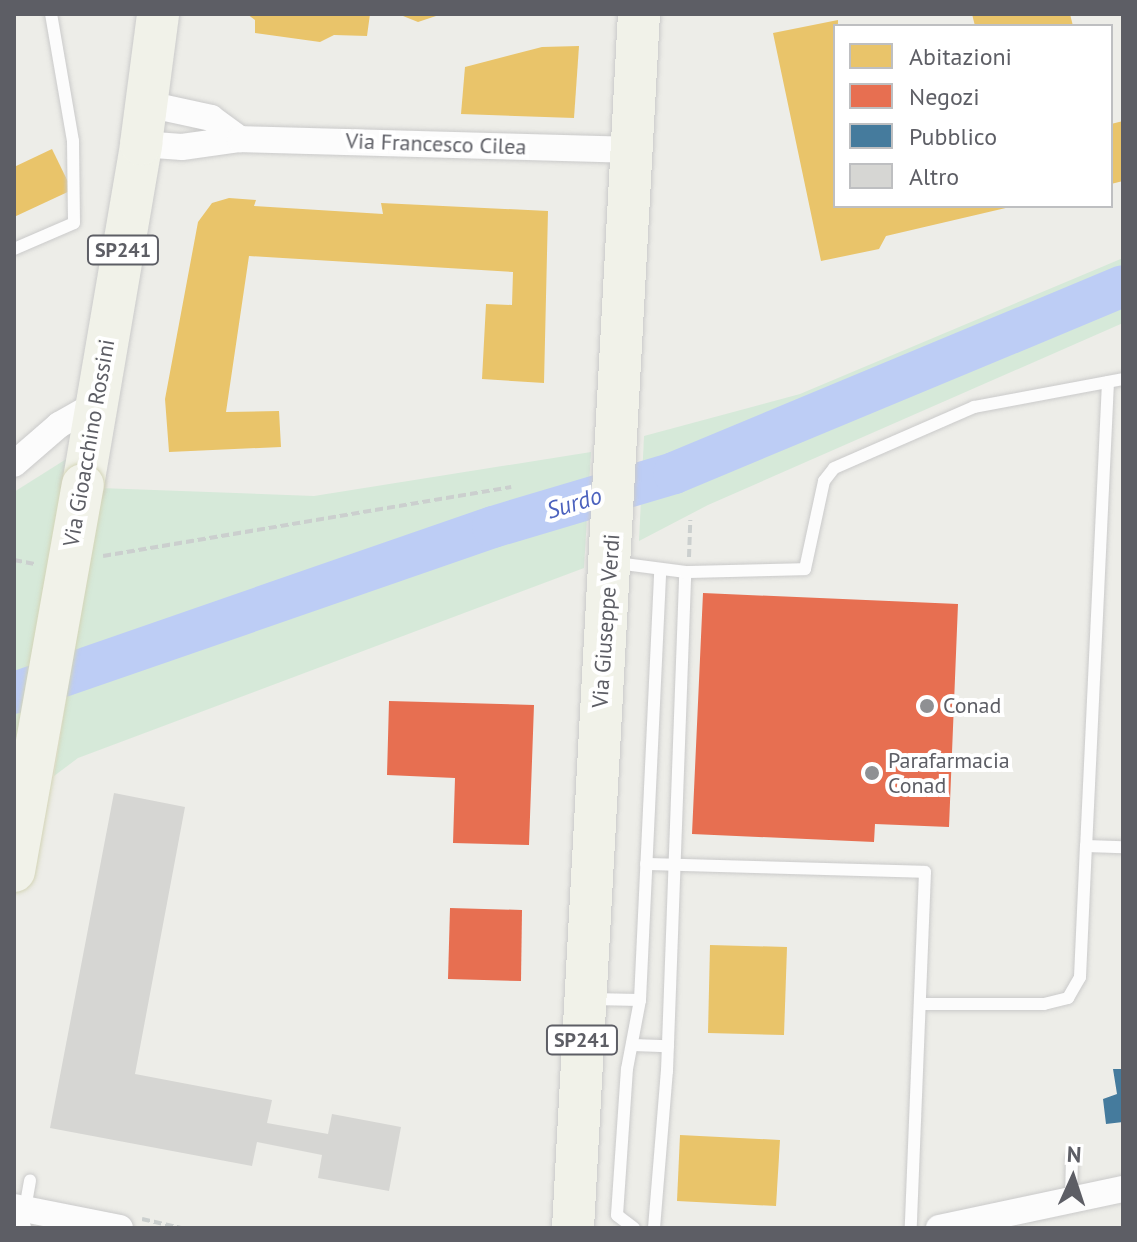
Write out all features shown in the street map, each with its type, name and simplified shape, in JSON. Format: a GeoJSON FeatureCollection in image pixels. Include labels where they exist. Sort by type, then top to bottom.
{"type":"FeatureCollection","features":[{"type":"Feature","properties":{"kind":"main road","name":"Via Gioacchino Rossini"},"geometry":{"type":"LineString","coordinates":[[14,871],[144,124],[158,14]]}},
{"type":"Feature","properties":{"kind":"main road","name":"Via Giuseppe Verdi"},"geometry":{"type":"LineString","coordinates":[[573,1228],[639,14]]}},
{"type":"Feature","properties":{"kind":"street"},"geometry":{"type":"LineString","coordinates":[[144,124],[211,118],[240,139]]}},
{"type":"Feature","properties":{"kind":"street","name":"Via Francesco Cilea"},"geometry":{"type":"LineString","coordinates":[[144,124],[182,147],[240,139],[632,150]]}},
{"type":"Feature","properties":{"kind":"street"},"geometry":{"type":"LineString","coordinates":[[14,464],[59,425],[96,404]]}},
{"type":"Feature","properties":{"kind":"street"},"geometry":{"type":"LineString","coordinates":[[939,1228],[966,1225],[1071,1198],[1123,1189]]}},
{"type":"Feature","properties":{"kind":"street"},"geometry":{"type":"LineString","coordinates":[[18,1218],[120,1228]]}},
{"type":"Feature","properties":{"kind":"lane"},"geometry":{"type":"LineString","coordinates":[[14,249],[74,223],[73,141],[51,14]]}},
{"type":"Feature","properties":{"kind":"lane"},"geometry":{"type":"LineString","coordinates":[[610,562],[660,571],[687,572],[805,569],[824,481],[834,468],[974,407],[1123,379]]}},
{"type":"Feature","properties":{"kind":"lane"},"geometry":{"type":"LineString","coordinates":[[920,1004],[1044,1004],[1068,998],[1080,977],[1108,382]]}},
{"type":"Feature","properties":{"kind":"lane"},"geometry":{"type":"LineString","coordinates":[[634,1228],[617,1215],[632,1045],[640,1000],[660,571]]}},
{"type":"Feature","properties":{"kind":"lane"},"geometry":{"type":"LineString","coordinates":[[654,1228],[668,1046],[687,572]]}},
{"type":"Feature","properties":{"kind":"lane"},"geometry":{"type":"LineString","coordinates":[[1086,846],[1123,847]]}},
{"type":"Feature","properties":{"kind":"lane"},"geometry":{"type":"LineString","coordinates":[[646,864],[925,872],[911,1228]]}},
{"type":"Feature","properties":{"kind":"lane"},"geometry":{"type":"LineString","coordinates":[[584,999],[640,1000]]}},
{"type":"Feature","properties":{"kind":"lane"},"geometry":{"type":"LineString","coordinates":[[632,1045],[668,1046]]}},
{"type":"Feature","properties":{"kind":"lane"},"geometry":{"type":"LineString","coordinates":[[1071,1198],[1072,1158]]}},
{"type":"Feature","properties":{"kind":"lane"},"geometry":{"type":"LineString","coordinates":[[18,1218],[30,1180]]}},
{"type":"Feature","properties":{"kind":"path"},"geometry":{"type":"LineString","coordinates":[[90,558],[511,487]]}},
{"type":"Feature","properties":{"kind":"path"},"geometry":{"type":"LineString","coordinates":[[687,572],[690,520]]}},
{"type":"Feature","properties":{"kind":"path"},"geometry":{"type":"LineString","coordinates":[[14,560],[44,566]]}},
{"type":"Feature","properties":{"kind":"green space"},"geometry":{"type":"Polygon","coordinates":[[[1123,258],[1123,323],[708,505],[639,541],[644,436],[800,394],[1123,258]]]}},
{"type":"Feature","properties":{"kind":"green space"},"geometry":{"type":"Polygon","coordinates":[[[79,451],[14,776],[14,492],[79,451]]]}},
{"type":"Feature","properties":{"kind":"green space"},"geometry":{"type":"Polygon","coordinates":[[[591,452],[584,568],[78,758],[54,776],[100,488],[314,496],[591,452]]]}},
{"type":"Feature","properties":{"kind":"building: Abitazioni"},"geometry":{"type":"Polygon","coordinates":[[[247,14],[370,14],[367,36],[334,35],[320,42],[255,33],[255,20],[247,14]]]}},
{"type":"Feature","properties":{"kind":"building: Abitazioni"},"geometry":{"type":"Polygon","coordinates":[[[398,14],[442,14],[418,22],[398,14]]]}},
{"type":"Feature","properties":{"kind":"building: Abitazioni"},"geometry":{"type":"Polygon","coordinates":[[[972,14],[1070,14],[1072,24],[974,24],[972,14]]]}},
{"type":"Feature","properties":{"kind":"building: Abitazioni"},"geometry":{"type":"Polygon","coordinates":[[[838,20],[838,24],[833,24],[833,208],[1006,208],[886,236],[879,249],[821,261],[773,33],[838,20]]]}},
{"type":"Feature","properties":{"kind":"building: Abitazioni"},"geometry":{"type":"Polygon","coordinates":[[[579,46],[574,118],[461,114],[465,67],[542,47],[579,46]]]}},
{"type":"Feature","properties":{"kind":"building: Abitazioni"},"geometry":{"type":"Polygon","coordinates":[[[1123,121],[1123,181],[1113,184],[1113,124],[1123,121]]]}},
{"type":"Feature","properties":{"kind":"building: Abitazioni"},"geometry":{"type":"Polygon","coordinates":[[[52,149],[72,190],[14,217],[14,167],[52,149]]]}},
{"type":"Feature","properties":{"kind":"building: Abitazioni"},"geometry":{"type":"Polygon","coordinates":[[[229,198],[256,200],[254,206],[383,214],[381,203],[548,211],[544,383],[482,379],[486,304],[512,305],[513,272],[249,256],[226,412],[279,411],[281,447],[169,452],[165,399],[198,222],[212,203],[229,198]]]}},
{"type":"Feature","properties":{"kind":"building: Abitazioni"},"geometry":{"type":"Polygon","coordinates":[[[703,610],[827,616],[825,664],[701,659],[703,610]]]}},
{"type":"Feature","properties":{"kind":"building: Abitazioni"},"geometry":{"type":"Polygon","coordinates":[[[696,783],[826,790],[823,838],[693,832],[696,783]]]}},
{"type":"Feature","properties":{"kind":"building: Abitazioni"},"geometry":{"type":"Polygon","coordinates":[[[710,945],[787,947],[784,1035],[708,1033],[710,945]]]}},
{"type":"Feature","properties":{"kind":"building: Abitazioni"},"geometry":{"type":"Polygon","coordinates":[[[680,1135],[780,1140],[776,1206],[677,1201],[680,1135]]]}},
{"type":"Feature","properties":{"kind":"building: Negozi"},"geometry":{"type":"Polygon","coordinates":[[[703,593],[958,604],[949,827],[875,824],[874,842],[692,834],[703,593]]]}},
{"type":"Feature","properties":{"kind":"building: Negozi"},"geometry":{"type":"Polygon","coordinates":[[[389,701],[534,705],[529,845],[453,843],[455,778],[387,775],[389,701]]]}},
{"type":"Feature","properties":{"kind":"building: Negozi"},"geometry":{"type":"Polygon","coordinates":[[[450,908],[522,910],[521,981],[448,979],[450,908]]]}},
{"type":"Feature","properties":{"kind":"building: Pubblico"},"geometry":{"type":"Polygon","coordinates":[[[1113,1069],[1123,1069],[1123,1122],[1106,1124],[1103,1099],[1117,1094],[1113,1069]]]}},
{"type":"Feature","properties":{"kind":"building: Altro"},"geometry":{"type":"Polygon","coordinates":[[[114,793],[185,807],[135,1074],[272,1100],[267,1123],[328,1134],[332,1114],[401,1127],[389,1191],[318,1178],[322,1155],[257,1142],[252,1166],[50,1128],[114,793]]]}},
{"type":"Feature","properties":{"kind":"waterway","name":"Surdo"},"geometry":{"type":"LineString","coordinates":[[14,693],[493,527],[674,473],[1123,286]]}},
{"type":"Feature","properties":{"kind":"place","name":"Conad"},"geometry":{"type":"Point","coordinates":[927,706]}},
{"type":"Feature","properties":{"kind":"place","name":"Parafarmacia Conad"},"geometry":{"type":"Point","coordinates":[872,773]}}]}
